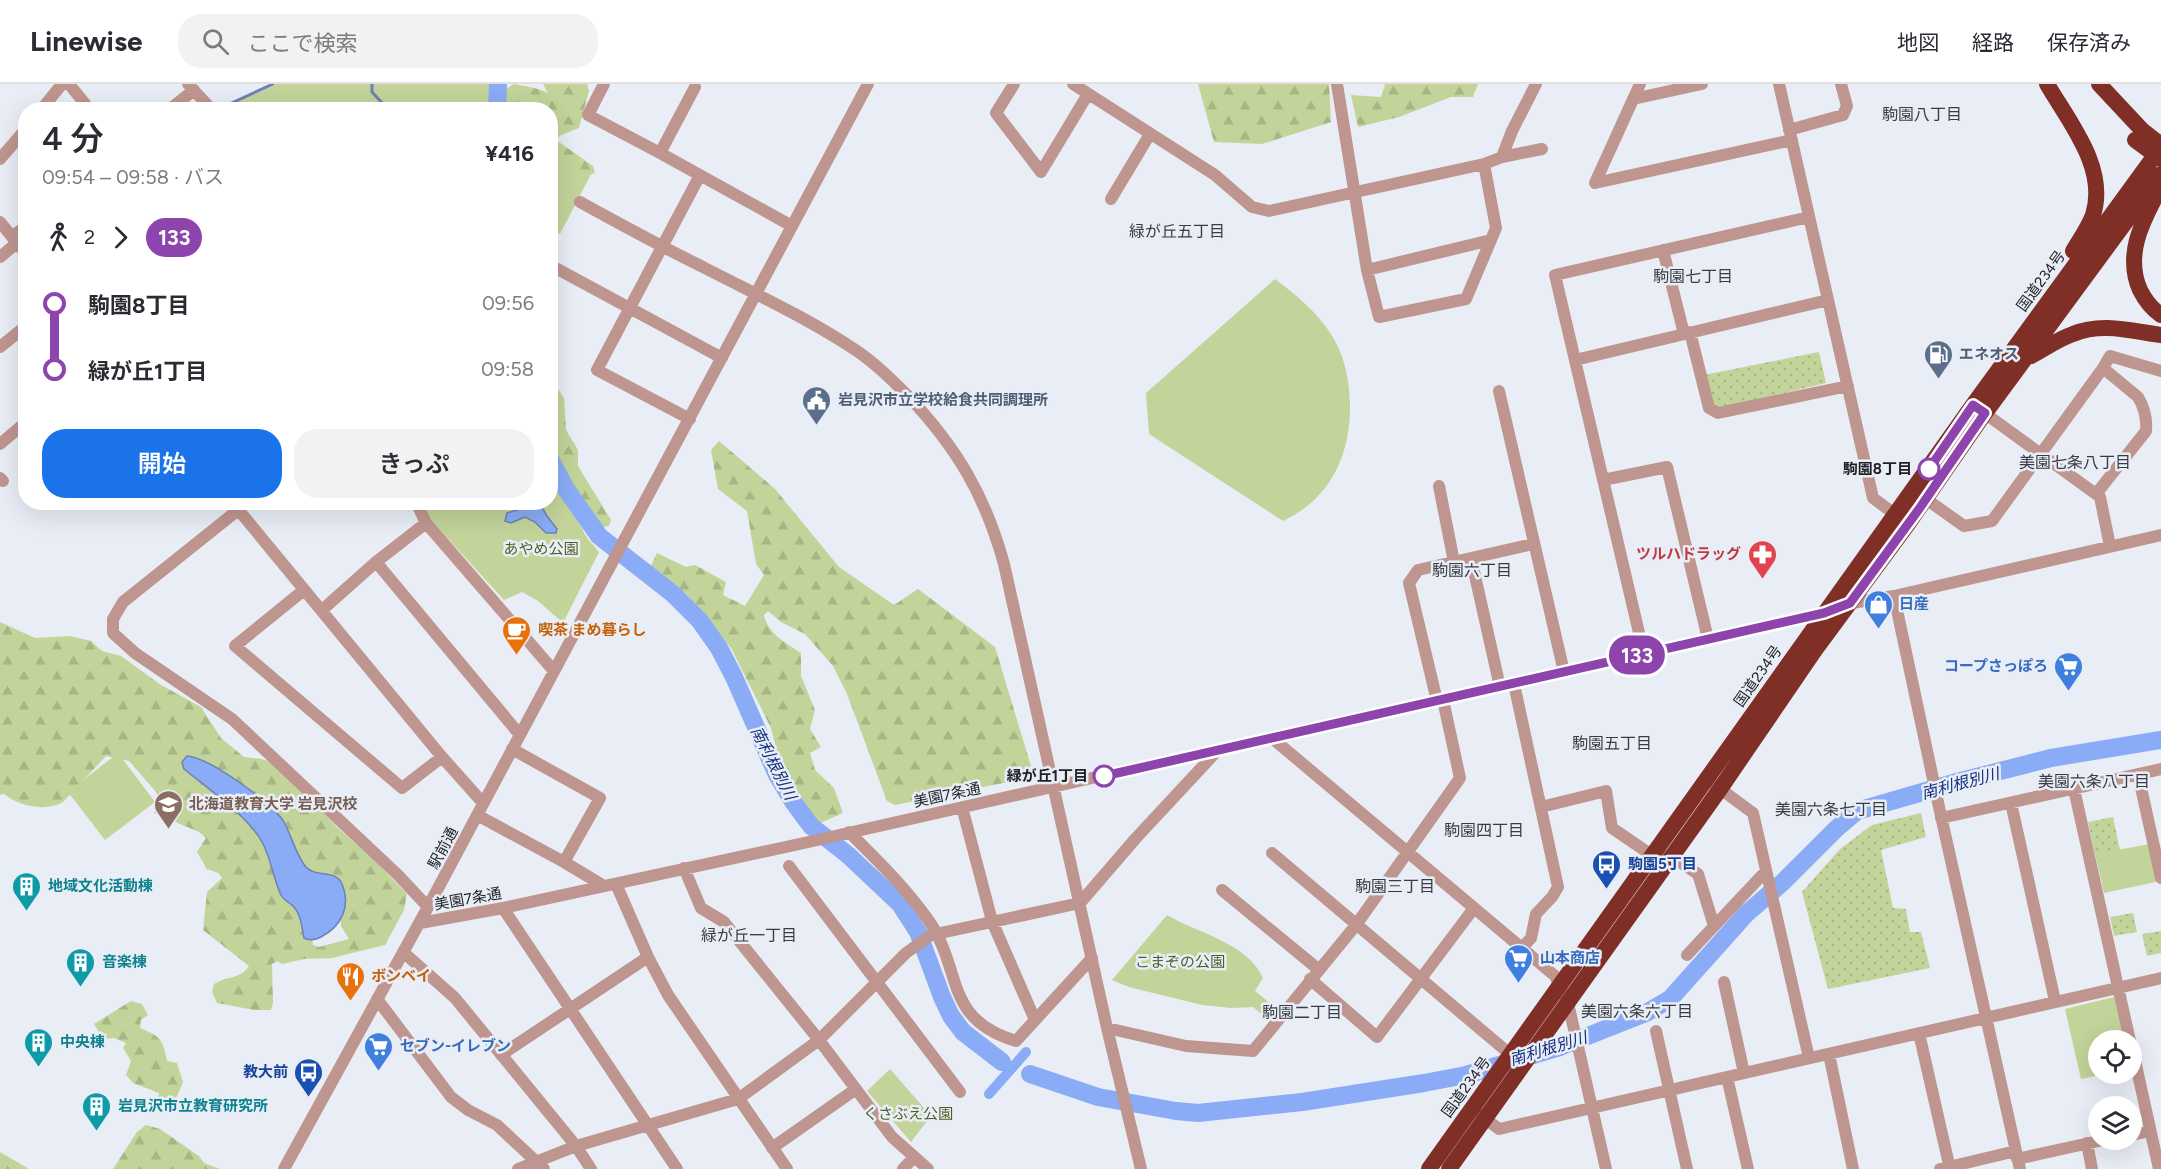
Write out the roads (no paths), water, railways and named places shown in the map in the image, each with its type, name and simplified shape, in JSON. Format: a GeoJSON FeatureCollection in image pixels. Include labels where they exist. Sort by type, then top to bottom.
{"type":"FeatureCollection","features":[{"type":"Feature","properties":{"kind":"highway"},"geometry":{"type":"LineString","coordinates":[[2033,322],[2061,270],[2088,227],[2097,195],[2095,174],[2086,152],[2047,84]]}},
{"type":"Feature","properties":{"kind":"highway"},"geometry":{"type":"LineString","coordinates":[[2086,84],[2161,159]]}},
{"type":"Feature","properties":{"kind":"highway"},"geometry":{"type":"LineString","coordinates":[[2099,84],[2139,135],[2161,146]]}},
{"type":"Feature","properties":{"kind":"highway","name":"国道234号"},"geometry":{"type":"LineString","coordinates":[[1429,1169],[1479,1114],[1514,1080],[1672,857],[1714,784],[1824,613],[1902,520],[1926,499],[2033,322],[2161,146]]}},
{"type":"Feature","properties":{"kind":"highway","name":"国道234号"},"geometry":{"type":"LineString","coordinates":[[1449,1169],[1479,1114],[1490,1084],[1653,856],[1714,784],[1850,603],[1902,520],[1979,409],[2027,357],[2161,174]]}},
{"type":"Feature","properties":{"kind":"highway"},"geometry":{"type":"LineString","coordinates":[[2161,185],[2140,227],[2133,263],[2136,280],[2144,298],[2155,312],[2161,315]]}},
{"type":"Feature","properties":{"kind":"highway"},"geometry":{"type":"LineString","coordinates":[[2027,357],[2072,334],[2094,327],[2161,335]]}},
{"type":"Feature","properties":{"kind":"street"},"geometry":{"type":"LineString","coordinates":[[47,102],[62,84]]}},
{"type":"Feature","properties":{"kind":"street"},"geometry":{"type":"LineString","coordinates":[[69,84],[84,102]]}},
{"type":"Feature","properties":{"kind":"street"},"geometry":{"type":"LineString","coordinates":[[604,84],[588,115],[792,226]]}},
{"type":"Feature","properties":{"kind":"street","name":"駅前通"},"geometry":{"type":"LineString","coordinates":[[284,1169],[420,923],[868,84]]}},
{"type":"Feature","properties":{"kind":"street"},"geometry":{"type":"LineString","coordinates":[[1014,84],[996,113],[1041,172],[1088,94]]}},
{"type":"Feature","properties":{"kind":"street"},"geometry":{"type":"LineString","coordinates":[[1073,84],[1215,176],[1252,207],[1269,211],[1542,149]]}},
{"type":"Feature","properties":{"kind":"street"},"geometry":{"type":"LineString","coordinates":[[1337,84],[1367,270],[1379,316],[1466,299],[1496,228],[1484,164]]}},
{"type":"Feature","properties":{"kind":"street"},"geometry":{"type":"LineString","coordinates":[[1502,157],[1512,131],[1536,84]]}},
{"type":"Feature","properties":{"kind":"street"},"geometry":{"type":"LineString","coordinates":[[1640,84],[1595,183],[1790,135],[1843,115],[1847,106],[1841,84]]}},
{"type":"Feature","properties":{"kind":"street"},"geometry":{"type":"LineString","coordinates":[[1633,99],[1702,84]]}},
{"type":"Feature","properties":{"kind":"street"},"geometry":{"type":"LineString","coordinates":[[1779,84],[1874,498],[1902,520]]}},
{"type":"Feature","properties":{"kind":"street"},"geometry":{"type":"LineString","coordinates":[[660,153],[694,85]]}},
{"type":"Feature","properties":{"kind":"street"},"geometry":{"type":"LineString","coordinates":[[177,102],[191,87],[205,102]]}},
{"type":"Feature","properties":{"kind":"street"},"geometry":{"type":"LineString","coordinates":[[1111,199],[1150,134]]}},
{"type":"Feature","properties":{"kind":"street"},"geometry":{"type":"LineString","coordinates":[[0,159],[18,138]]}},
{"type":"Feature","properties":{"kind":"street"},"geometry":{"type":"LineString","coordinates":[[690,419],[597,370],[700,175]]}},
{"type":"Feature","properties":{"kind":"street"},"geometry":{"type":"LineString","coordinates":[[580,202],[662,247],[756,294],[857,351],[886,374],[934,424],[967,472],[990,518],[1004,564],[1107,1028],[1141,1169]]}},
{"type":"Feature","properties":{"kind":"street"},"geometry":{"type":"LineString","coordinates":[[1644,654],[1555,275],[1809,217]]}},
{"type":"Feature","properties":{"kind":"street"},"geometry":{"type":"LineString","coordinates":[[0,222],[18,245]]}},
{"type":"Feature","properties":{"kind":"street"},"geometry":{"type":"LineString","coordinates":[[0,257],[18,235]]}},
{"type":"Feature","properties":{"kind":"street"},"geometry":{"type":"LineString","coordinates":[[1367,270],[1491,240]]}},
{"type":"Feature","properties":{"kind":"street"},"geometry":{"type":"LineString","coordinates":[[1663,250],[1709,408],[1718,413],[1848,386]]}},
{"type":"Feature","properties":{"kind":"street"},"geometry":{"type":"LineString","coordinates":[[558,269],[722,358]]}},
{"type":"Feature","properties":{"kind":"street"},"geometry":{"type":"LineString","coordinates":[[1575,360],[1828,300]]}},
{"type":"Feature","properties":{"kind":"street"},"geometry":{"type":"LineString","coordinates":[[0,347],[18,332]]}},
{"type":"Feature","properties":{"kind":"street"},"geometry":{"type":"LineString","coordinates":[[1926,499],[1964,526],[1992,521],[2110,356],[2161,371]]}},
{"type":"Feature","properties":{"kind":"street"},"geometry":{"type":"LineString","coordinates":[[2096,494],[2146,431],[2142,403],[2138,397],[2103,368]]}},
{"type":"Feature","properties":{"kind":"street"},"geometry":{"type":"LineString","coordinates":[[1499,391],[1564,672]]}},
{"type":"Feature","properties":{"kind":"street"},"geometry":{"type":"LineString","coordinates":[[1979,409],[2100,497],[2110,546]]}},
{"type":"Feature","properties":{"kind":"street"},"geometry":{"type":"LineString","coordinates":[[0,444],[18,429]]}},
{"type":"Feature","properties":{"kind":"street"},"geometry":{"type":"LineString","coordinates":[[1603,480],[1667,467],[1708,639]]}},
{"type":"Feature","properties":{"kind":"street"},"geometry":{"type":"LineString","coordinates":[[1439,486],[1454,562]]}},
{"type":"Feature","properties":{"kind":"street"},"geometry":{"type":"LineString","coordinates":[[230,510],[123,602],[113,619],[113,633],[135,653],[232,719],[390,867],[428,907]]}},
{"type":"Feature","properties":{"kind":"street"},"geometry":{"type":"LineString","coordinates":[[238,510],[442,757],[480,809],[564,862],[610,885],[668,996],[787,1169]]}},
{"type":"Feature","properties":{"kind":"street"},"geometry":{"type":"LineString","coordinates":[[420,510],[426,523],[554,671]]}},
{"type":"Feature","properties":{"kind":"street"},"geometry":{"type":"LineString","coordinates":[[322,610],[376,562],[426,523]]}},
{"type":"Feature","properties":{"kind":"street","name":"美園7条通"},"geometry":{"type":"LineString","coordinates":[[420,923],[503,908],[804,843],[1824,613],[1850,603],[1894,596],[2161,535]]}},
{"type":"Feature","properties":{"kind":"street"},"geometry":{"type":"LineString","coordinates":[[1107,1028],[1186,1046],[1253,1051],[1356,925],[1460,778],[1409,583],[1418,570],[1533,544]]}},
{"type":"Feature","properties":{"kind":"street"},"geometry":{"type":"LineString","coordinates":[[1471,558],[1500,687]]}},
{"type":"Feature","properties":{"kind":"street"},"geometry":{"type":"LineString","coordinates":[[376,562],[520,735]]}},
{"type":"Feature","properties":{"kind":"street"},"geometry":{"type":"LineString","coordinates":[[304,590],[235,646],[402,788],[442,757]]}},
{"type":"Feature","properties":{"kind":"street"},"geometry":{"type":"LineString","coordinates":[[1894,596],[2018,1159]]}},
{"type":"Feature","properties":{"kind":"street"},"geometry":{"type":"LineString","coordinates":[[1514,684],[1558,887],[1536,914],[1531,938],[1522,948]]}},
{"type":"Feature","properties":{"kind":"street"},"geometry":{"type":"LineString","coordinates":[[1272,738],[1555,976],[1568,1003],[1606,1169]]}},
{"type":"Feature","properties":{"kind":"street"},"geometry":{"type":"LineString","coordinates":[[512,749],[600,798],[564,862]]}},
{"type":"Feature","properties":{"kind":"street"},"geometry":{"type":"LineString","coordinates":[[518,1169],[541,1165],[576,1146],[738,1099],[819,1040],[906,953],[934,934],[1080,903],[1216,751]]}},
{"type":"Feature","properties":{"kind":"street"},"geometry":{"type":"LineString","coordinates":[[1940,812],[2011,803],[2161,769]]}},
{"type":"Feature","properties":{"kind":"street"},"geometry":{"type":"LineString","coordinates":[[2138,774],[2161,878]]}},
{"type":"Feature","properties":{"kind":"street"},"geometry":{"type":"LineString","coordinates":[[1714,784],[1753,813],[1809,1058]]}},
{"type":"Feature","properties":{"kind":"street"},"geometry":{"type":"LineString","coordinates":[[2074,789],[2128,1030]]}},
{"type":"Feature","properties":{"kind":"street"},"geometry":{"type":"LineString","coordinates":[[1541,807],[1606,790],[1612,828],[1653,856],[1672,857],[1698,874],[1714,926]]}},
{"type":"Feature","properties":{"kind":"street"},"geometry":{"type":"LineString","coordinates":[[2011,803],[2055,1001]]}},
{"type":"Feature","properties":{"kind":"street"},"geometry":{"type":"LineString","coordinates":[[962,807],[992,921],[1035,1020]]}},
{"type":"Feature","properties":{"kind":"street"},"geometry":{"type":"LineString","coordinates":[[844,833],[889,872],[916,903],[934,934],[962,1003],[980,1023],[1000,1035],[1016,1041],[1092,958]]}},
{"type":"Feature","properties":{"kind":"street"},"geometry":{"type":"LineString","coordinates":[[1272,853],[1420,978],[1515,1049]]}},
{"type":"Feature","properties":{"kind":"street"},"geometry":{"type":"LineString","coordinates":[[789,866],[960,1092]]}},
{"type":"Feature","properties":{"kind":"street"},"geometry":{"type":"LineString","coordinates":[[684,868],[700,908],[724,922],[819,1040],[892,1137],[928,1169]]}},
{"type":"Feature","properties":{"kind":"street"},"geometry":{"type":"LineString","coordinates":[[1687,955],[1767,874]]}},
{"type":"Feature","properties":{"kind":"street"},"geometry":{"type":"LineString","coordinates":[[1222,890],[1314,974],[1377,1036],[1474,908]]}},
{"type":"Feature","properties":{"kind":"street"},"geometry":{"type":"LineString","coordinates":[[503,908],[677,1169]]}},
{"type":"Feature","properties":{"kind":"street"},"geometry":{"type":"LineString","coordinates":[[403,952],[455,998],[576,1146],[591,1169]]}},
{"type":"Feature","properties":{"kind":"street"},"geometry":{"type":"LineString","coordinates":[[501,1055],[648,957]]}},
{"type":"Feature","properties":{"kind":"street"},"geometry":{"type":"LineString","coordinates":[[1479,1114],[1498,1129],[2161,978]]}},
{"type":"Feature","properties":{"kind":"street"},"geometry":{"type":"LineString","coordinates":[[1724,982],[1744,1073]]}},
{"type":"Feature","properties":{"kind":"street"},"geometry":{"type":"LineString","coordinates":[[378,999],[451,1097],[468,1110],[497,1125],[541,1165]]}},
{"type":"Feature","properties":{"kind":"street"},"geometry":{"type":"LineString","coordinates":[[1656,1031],[1687,1169]]}},
{"type":"Feature","properties":{"kind":"street"},"geometry":{"type":"LineString","coordinates":[[1919,1033],[1946,1168],[2018,1159],[2087,1143],[2092,1169]]}},
{"type":"Feature","properties":{"kind":"street"},"geometry":{"type":"LineString","coordinates":[[1828,1053],[1853,1169]]}},
{"type":"Feature","properties":{"kind":"street"},"geometry":{"type":"LineString","coordinates":[[1727,1077],[1748,1169]]}},
{"type":"Feature","properties":{"kind":"street"},"geometry":{"type":"LineString","coordinates":[[2140,1084],[2159,1169]]}},
{"type":"Feature","properties":{"kind":"street"},"geometry":{"type":"LineString","coordinates":[[772,1148],[856,1089]]}},
{"type":"Feature","properties":{"kind":"street"},"geometry":{"type":"LineString","coordinates":[[2142,1133],[2150,1131]]}},
{"type":"Feature","properties":{"kind":"street"},"geometry":{"type":"LineString","coordinates":[[903,1169],[914,1157]]}},
{"type":"Feature","properties":{"kind":"water"},"geometry":{"type":"Polygon","coordinates":[[[517,510],[544,510],[557,529],[556,533],[546,533],[535,522],[525,517],[511,523],[505,521],[507,513],[517,510]]]}},
{"type":"Feature","properties":{"kind":"water"},"geometry":{"type":"Polygon","coordinates":[[[187,756],[197,758],[224,772],[254,793],[284,822],[306,867],[339,879],[345,892],[345,908],[339,921],[328,932],[315,939],[304,938],[298,914],[281,895],[268,855],[256,832],[238,813],[184,769],[182,762],[187,756]]]}},
{"type":"Feature","properties":{"kind":"waterway"},"geometry":{"type":"LineString","coordinates":[[234,102],[273,84]]}},
{"type":"Feature","properties":{"kind":"waterway"},"geometry":{"type":"LineString","coordinates":[[372,84],[372,92],[381,102]]}},
{"type":"Feature","properties":{"kind":"waterway","name":"南利根別川"},"geometry":{"type":"LineString","coordinates":[[497,102],[498,84]]}},
{"type":"Feature","properties":{"kind":"waterway","name":"南利根別川"},"geometry":{"type":"LineString","coordinates":[[558,474],[599,536],[673,594],[700,621],[719,648],[734,677],[777,775],[794,803],[811,826],[848,855],[900,904],[918,932],[951,1016],[963,1032],[1002,1062]]}},
{"type":"Feature","properties":{"kind":"waterway","name":"南利根別川"},"geometry":{"type":"LineString","coordinates":[[1030,1074],[1098,1097],[1198,1113],[1302,1102],[1466,1075],[1560,1047],[1646,1013],[1670,999],[1746,914],[1857,811],[2051,758],[2161,740]]}},
{"type":"Feature","properties":{"kind":"waterway"},"geometry":{"type":"LineString","coordinates":[[989,1094],[1026,1052]]}},
{"type":"Feature","properties":{"kind":"place","name":"エネオス"},"geometry":{"type":"Point","coordinates":[1938,380]}},
{"type":"Feature","properties":{"kind":"place","name":"岩見沢市立学校給食共同調理所"},"geometry":{"type":"Point","coordinates":[817,426]}},
{"type":"Feature","properties":{"kind":"place","name":"駒園8丁目"},"geometry":{"type":"Point","coordinates":[1929,469]}},
{"type":"Feature","properties":{"kind":"place","name":"ツルハドラッグ"},"geometry":{"type":"Point","coordinates":[1762,580]}},
{"type":"Feature","properties":{"kind":"place","name":"日産"},"geometry":{"type":"Point","coordinates":[1878,630]}},
{"type":"Feature","properties":{"kind":"place","name":"喫茶 まめ暮らし"},"geometry":{"type":"Point","coordinates":[517,656]}},
{"type":"Feature","properties":{"kind":"place","name":"コープさっぽろ"},"geometry":{"type":"Point","coordinates":[2069,692]}},
{"type":"Feature","properties":{"kind":"place","name":"緑が丘1丁目"},"geometry":{"type":"Point","coordinates":[1104,776]}},
{"type":"Feature","properties":{"kind":"place","name":"北海道教育大学 岩見沢校"},"geometry":{"type":"Point","coordinates":[168,830]}},
{"type":"Feature","properties":{"kind":"place","name":"駒園5丁目"},"geometry":{"type":"Point","coordinates":[1607,890]}},
{"type":"Feature","properties":{"kind":"place","name":"地域文化活動棟"},"geometry":{"type":"Point","coordinates":[27,912]}},
{"type":"Feature","properties":{"kind":"place","name":"山本商店"},"geometry":{"type":"Point","coordinates":[1519,984]}},
{"type":"Feature","properties":{"kind":"place","name":"音楽棟"},"geometry":{"type":"Point","coordinates":[81,988]}},
{"type":"Feature","properties":{"kind":"place","name":"ボンベイ"},"geometry":{"type":"Point","coordinates":[350,1002]}},
{"type":"Feature","properties":{"kind":"place","name":"中央棟"},"geometry":{"type":"Point","coordinates":[39,1068]}},
{"type":"Feature","properties":{"kind":"place","name":"セブン-イレブン"},"geometry":{"type":"Point","coordinates":[379,1072]}},
{"type":"Feature","properties":{"kind":"place","name":"教大前"},"geometry":{"type":"Point","coordinates":[309,1098]}},
{"type":"Feature","properties":{"kind":"place","name":"岩見沢市立教育研究所"},"geometry":{"type":"Point","coordinates":[97,1132]}},
{"type":"Feature","properties":{"kind":"district","name":"駒園八丁目"},"geometry":{"type":"Point","coordinates":[1922,114]}},
{"type":"Feature","properties":{"kind":"district","name":"緑が丘五丁目"},"geometry":{"type":"Point","coordinates":[1177,231]}},
{"type":"Feature","properties":{"kind":"district","name":"駒園七丁目"},"geometry":{"type":"Point","coordinates":[1693,276]}},
{"type":"Feature","properties":{"kind":"district","name":"美園七条八丁目"},"geometry":{"type":"Point","coordinates":[2075,462]}},
{"type":"Feature","properties":{"kind":"district","name":"駒園六丁目"},"geometry":{"type":"Point","coordinates":[1472,570]}},
{"type":"Feature","properties":{"kind":"district","name":"駒園五丁目"},"geometry":{"type":"Point","coordinates":[1612,743]}},
{"type":"Feature","properties":{"kind":"district","name":"美園六条八丁目"},"geometry":{"type":"Point","coordinates":[2094,781]}},
{"type":"Feature","properties":{"kind":"district","name":"美園六条七丁目"},"geometry":{"type":"Point","coordinates":[1831,809]}},
{"type":"Feature","properties":{"kind":"district","name":"駒園四丁目"},"geometry":{"type":"Point","coordinates":[1484,830]}},
{"type":"Feature","properties":{"kind":"district","name":"駒園三丁目"},"geometry":{"type":"Point","coordinates":[1395,886]}},
{"type":"Feature","properties":{"kind":"district","name":"緑が丘一丁目"},"geometry":{"type":"Point","coordinates":[749,935]}},
{"type":"Feature","properties":{"kind":"district","name":"美園六条六丁目"},"geometry":{"type":"Point","coordinates":[1637,1011]}},
{"type":"Feature","properties":{"kind":"district","name":"駒園二丁目"},"geometry":{"type":"Point","coordinates":[1302,1012]}},
{"type":"Feature","properties":{"kind":"park label","name":"あやめ公園"},"geometry":{"type":"Point","coordinates":[541,549]}},
{"type":"Feature","properties":{"kind":"park label","name":"こまぞの公園"},"geometry":{"type":"Point","coordinates":[1180,962]}},
{"type":"Feature","properties":{"kind":"park label","name":"くさぶえ公園"},"geometry":{"type":"Point","coordinates":[908,1114]}}]}
